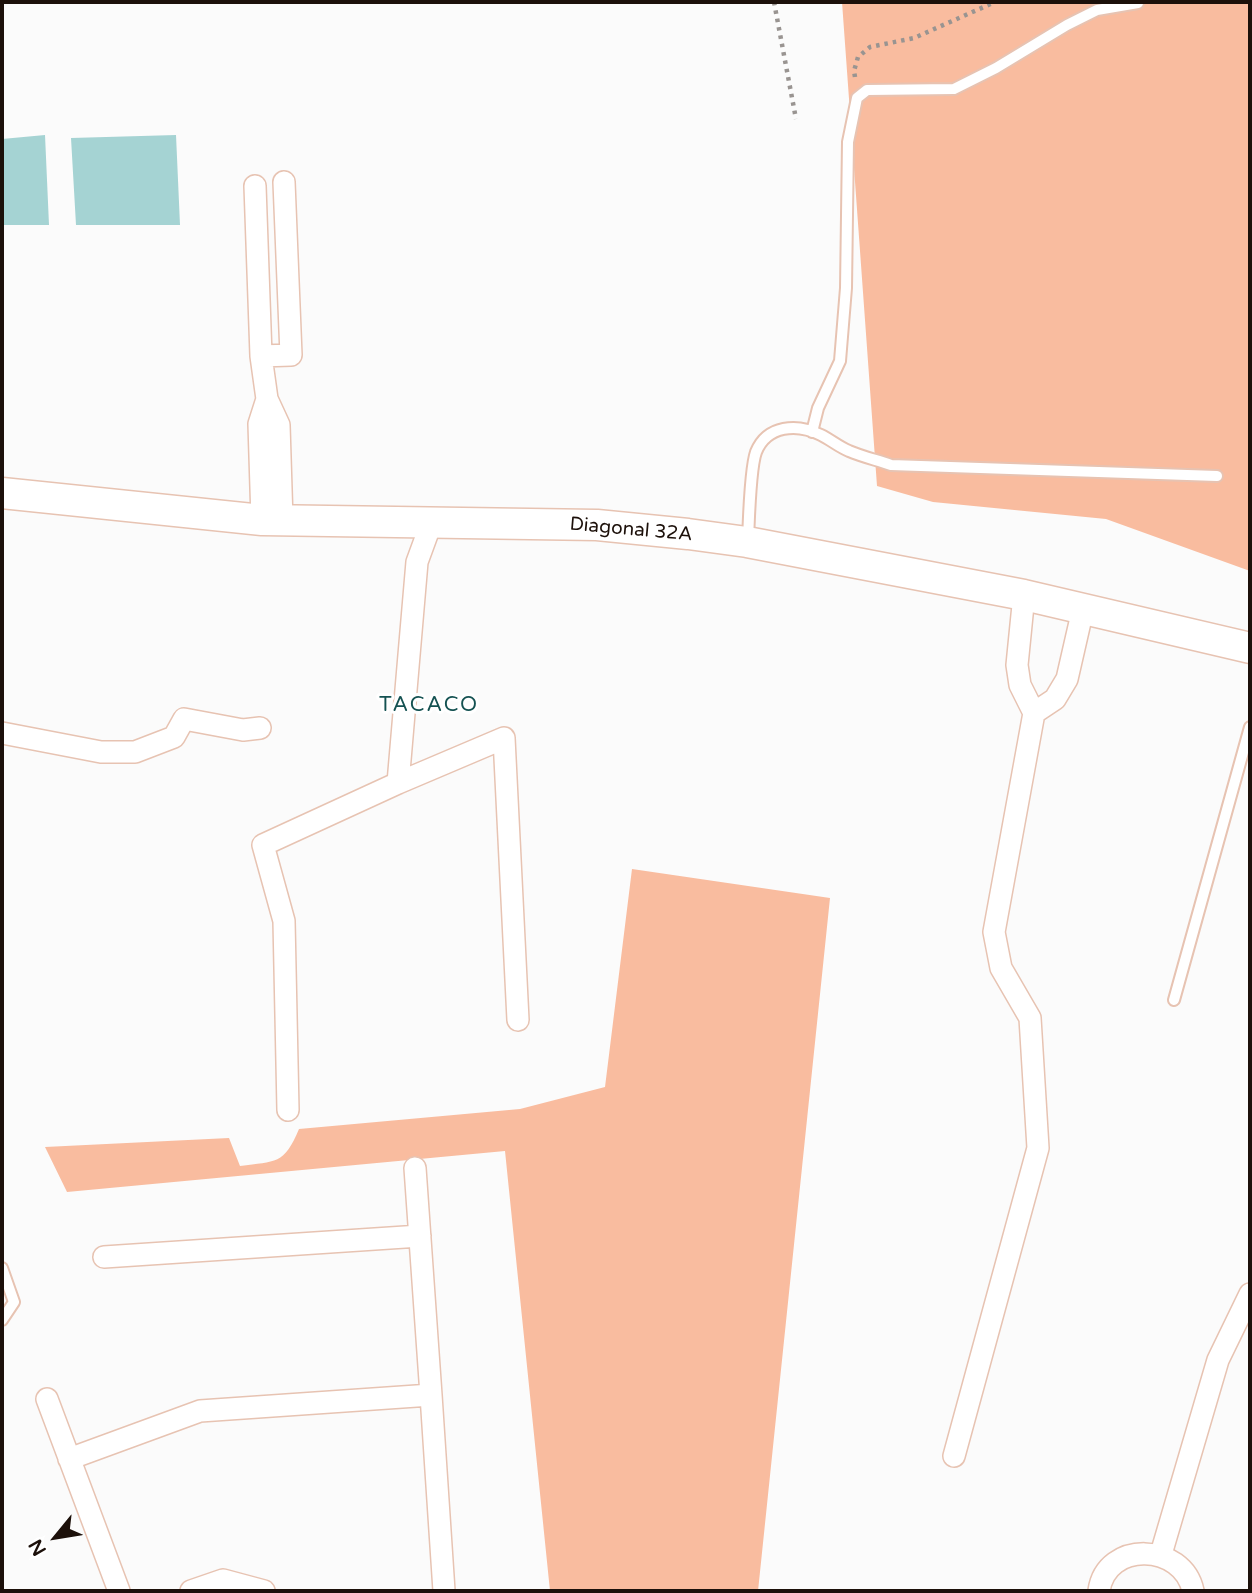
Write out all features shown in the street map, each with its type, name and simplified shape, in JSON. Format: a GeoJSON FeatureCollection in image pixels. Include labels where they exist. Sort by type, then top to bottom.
{"type":"FeatureCollection","features":[{"type":"Feature","properties":{"kind":"street"},"geometry":{"type":"LineString","coordinates":[[261,356],[291,355],[284,182]]}},
{"type":"Feature","properties":{"kind":"street"},"geometry":{"type":"LineString","coordinates":[[255,186],[261,356],[267,399],[279,425],[272,520]]}},
{"type":"Feature","properties":{"kind":"street","name":"Diagonal 32A"},"geometry":{"type":"LineString","coordinates":[[2,493],[272,520],[597,525],[747,541],[1024,595],[1250,648]]}},
{"type":"Feature","properties":{"kind":"street"},"geometry":{"type":"LineString","coordinates":[[397,783],[417,562],[432,522]]}},
{"type":"Feature","properties":{"kind":"street"},"geometry":{"type":"LineString","coordinates":[[954,1456],[1038,1148],[1030,1018],[1001,968],[994,932],[1034,713],[1020,685],[1017,665],[1024,595]]}},
{"type":"Feature","properties":{"kind":"street"},"geometry":{"type":"LineString","coordinates":[[1034,713],[1055,699],[1068,679],[1083,609]]}},
{"type":"Feature","properties":{"kind":"street"},"geometry":{"type":"LineString","coordinates":[[2,733],[101,752],[135,752],[174,737],[184,719],[243,730],[260,728]]}},
{"type":"Feature","properties":{"kind":"street"},"geometry":{"type":"LineString","coordinates":[[288,1110],[284,921],[263,845],[397,783],[504,738],[519,1020]]}},
{"type":"Feature","properties":{"kind":"street"},"geometry":{"type":"LineString","coordinates":[[415,1168],[444,1591]]}},
{"type":"Feature","properties":{"kind":"street"},"geometry":{"type":"LineString","coordinates":[[104,1257],[420,1236]]}},
{"type":"Feature","properties":{"kind":"street"},"geometry":{"type":"LineString","coordinates":[[1161,1554],[1218,1360],[1250,1294]]}},
{"type":"Feature","properties":{"kind":"street"},"geometry":{"type":"LineString","coordinates":[[69,1459],[200,1411],[431,1395]]}},
{"type":"Feature","properties":{"kind":"street"},"geometry":{"type":"LineString","coordinates":[[47,1399],[119,1591]]}},
{"type":"Feature","properties":{"kind":"street"},"geometry":{"type":"LineString","coordinates":[[1099,1591],[1109,1570],[1124,1558],[1142,1552],[1161,1554],[1175,1562],[1185,1573],[1193,1591]]}},
{"type":"Feature","properties":{"kind":"street"},"geometry":{"type":"LineString","coordinates":[[191,1591],[223,1580],[264,1591]]}},
{"type":"Feature","properties":{"kind":"lane"},"geometry":{"type":"LineString","coordinates":[[812,432],[818,408],[840,361],[846,288],[848,142],[857,98],[867,90],[954,89],[1097,10],[1138,3]]}},
{"type":"Feature","properties":{"kind":"lane"},"geometry":{"type":"LineString","coordinates":[[747,541],[755,454],[763,439],[771,432],[785,429],[800,428],[812,432],[848,451],[891,465],[1217,476]]}},
{"type":"Feature","properties":{"kind":"lane"},"geometry":{"type":"LineString","coordinates":[[1174,1000],[1250,727]]}},
{"type":"Feature","properties":{"kind":"lane"},"geometry":{"type":"LineString","coordinates":[[2,1268],[14,1302],[2,1320]]}},
{"type":"Feature","properties":{"kind":"path"},"geometry":{"type":"LineString","coordinates":[[774,2],[796,119]]}},
{"type":"Feature","properties":{"kind":"path"},"geometry":{"type":"LineString","coordinates":[[862,94],[856,84],[854,71],[858,57],[870,47],[914,38],[995,2]]}},
{"type":"Feature","properties":{"kind":"shaded area"},"geometry":{"type":"Polygon","coordinates":[[[842,2],[1250,2],[1250,571],[1106,519],[933,502],[877,486],[842,2]]]}},
{"type":"Feature","properties":{"kind":"shaded area"},"geometry":{"type":"Polygon","coordinates":[[[632,869],[830,898],[758,1591],[550,1591],[505,1151],[67,1192],[45,1147],[229,1138],[240,1166],[277,1159],[289,1149],[299,1129],[520,1109],[605,1087],[632,869]]]}},
{"type":"Feature","properties":{"kind":"building"},"geometry":{"type":"Polygon","coordinates":[[[45,135],[49,225],[2,225],[2,139],[45,135]]]}},
{"type":"Feature","properties":{"kind":"building"},"geometry":{"type":"Polygon","coordinates":[[[176,135],[180,225],[76,225],[71,138],[176,135]]]}},
{"type":"Feature","properties":{"kind":"district","name":"TACACO"},"geometry":{"type":"Point","coordinates":[429,705]}}]}
